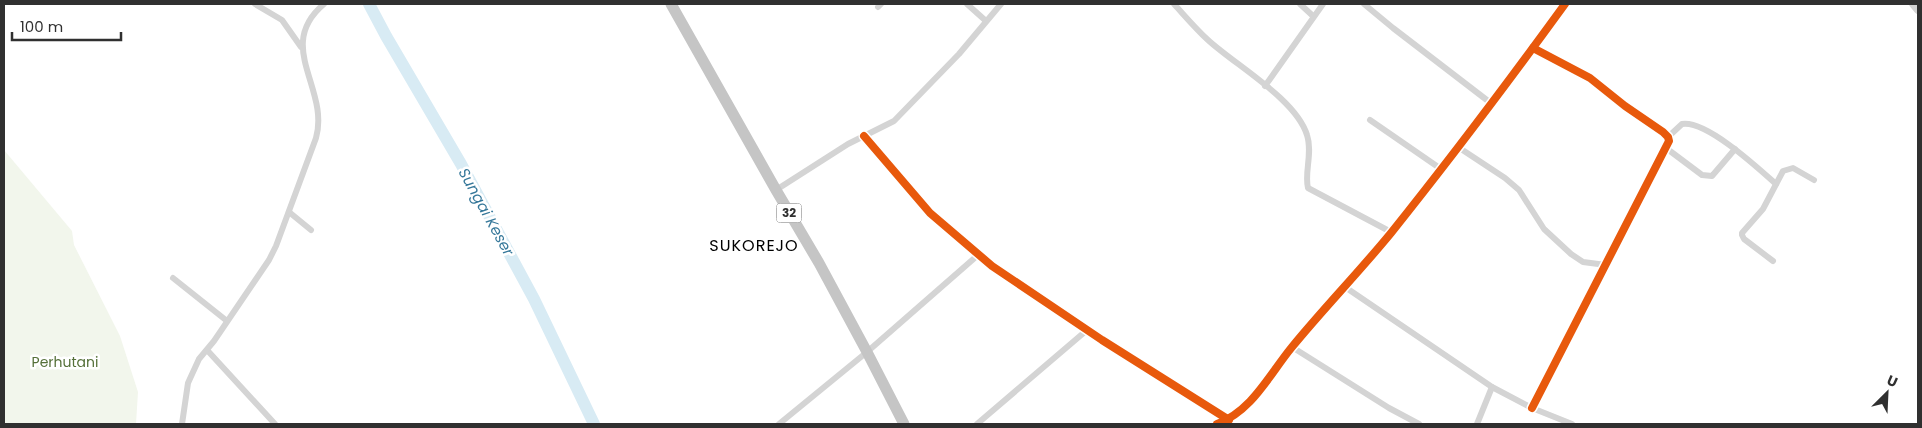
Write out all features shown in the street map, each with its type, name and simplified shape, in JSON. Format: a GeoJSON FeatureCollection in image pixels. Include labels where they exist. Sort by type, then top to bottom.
{"type":"FeatureCollection","features":[{"type":"Feature","properties":{"kind":"highway","name":"32"},"geometry":{"type":"LineString","coordinates":[[671,4],[776,190],[820,263],[904,424]]}},
{"type":"Feature","properties":{"kind":"street"},"geometry":{"type":"LineString","coordinates":[[255,4],[282,20],[302,47]]}},
{"type":"Feature","properties":{"kind":"street"},"geometry":{"type":"LineString","coordinates":[[182,424],[188,383],[199,359],[269,260],[316,138],[319,126],[317,106],[302,47],[303,32],[308,21],[324,4]]}},
{"type":"Feature","properties":{"kind":"street"},"geometry":{"type":"LineString","coordinates":[[966,4],[986,21]]}},
{"type":"Feature","properties":{"kind":"street"},"geometry":{"type":"LineString","coordinates":[[776,190],[848,144],[887,126],[898,118],[959,54],[1001,4]]}},
{"type":"Feature","properties":{"kind":"street"},"geometry":{"type":"LineString","coordinates":[[1174,4],[1208,41],[1265,86],[1289,107],[1300,121],[1307,135],[1310,153],[1308,188],[1391,232]]}},
{"type":"Feature","properties":{"kind":"street"},"geometry":{"type":"LineString","coordinates":[[1300,4],[1313,16]]}},
{"type":"Feature","properties":{"kind":"street"},"geometry":{"type":"LineString","coordinates":[[1265,86],[1323,4]]}},
{"type":"Feature","properties":{"kind":"street"},"geometry":{"type":"LineString","coordinates":[[1364,4],[1492,104]]}},
{"type":"Feature","properties":{"kind":"street"},"geometry":{"type":"LineString","coordinates":[[1217,424],[1229,420],[1247,404],[1292,347],[1391,232],[1492,104],[1565,4]]}},
{"type":"Feature","properties":{"kind":"street"},"geometry":{"type":"LineString","coordinates":[[1913,4],[1918,10]]}},
{"type":"Feature","properties":{"kind":"street"},"geometry":{"type":"LineString","coordinates":[[1533,48],[1595,82],[1668,137]]}},
{"type":"Feature","properties":{"kind":"street"},"geometry":{"type":"LineString","coordinates":[[1370,120],[1441,169]]}},
{"type":"Feature","properties":{"kind":"street"},"geometry":{"type":"LineString","coordinates":[[1532,408],[1606,265],[1643,188],[1666,148],[1669,141],[1668,137],[1682,124],[1696,125],[1718,137],[1776,184]]}},
{"type":"Feature","properties":{"kind":"street"},"geometry":{"type":"LineString","coordinates":[[864,136],[930,213],[978,255],[1087,330],[1229,420]]}},
{"type":"Feature","properties":{"kind":"street"},"geometry":{"type":"LineString","coordinates":[[1458,147],[1505,178],[1519,190],[1544,229],[1571,254],[1583,262],[1606,265]]}},
{"type":"Feature","properties":{"kind":"street"},"geometry":{"type":"LineString","coordinates":[[1666,148],[1702,175],[1712,176],[1735,150]]}},
{"type":"Feature","properties":{"kind":"street"},"geometry":{"type":"LineString","coordinates":[[1774,260],[1744,239],[1742,235],[1763,209],[1783,171],[1793,168],[1814,180]]}},
{"type":"Feature","properties":{"kind":"street"},"geometry":{"type":"LineString","coordinates":[[289,212],[311,230]]}},
{"type":"Feature","properties":{"kind":"street"},"geometry":{"type":"LineString","coordinates":[[779,424],[868,352],[978,255]]}},
{"type":"Feature","properties":{"kind":"street"},"geometry":{"type":"LineString","coordinates":[[173,278],[227,320]]}},
{"type":"Feature","properties":{"kind":"street"},"geometry":{"type":"LineString","coordinates":[[1345,287],[1492,387],[1532,408],[1572,424]]}},
{"type":"Feature","properties":{"kind":"street"},"geometry":{"type":"LineString","coordinates":[[976,424],[1087,330]]}},
{"type":"Feature","properties":{"kind":"street"},"geometry":{"type":"LineString","coordinates":[[1292,347],[1389,408],[1419,424]]}},
{"type":"Feature","properties":{"kind":"street"},"geometry":{"type":"LineString","coordinates":[[207,350],[275,424]]}},
{"type":"Feature","properties":{"kind":"street"},"geometry":{"type":"LineString","coordinates":[[1477,424],[1492,387]]}},
{"type":"Feature","properties":{"kind":"green space","name":"Perhutani"},"geometry":{"type":"Polygon","coordinates":[[[4,150],[72,231],[74,245],[120,336],[138,392],[136,424],[4,424],[4,150]]]}},
{"type":"Feature","properties":{"kind":"waterway","name":"Sungai Keser"},"geometry":{"type":"LineString","coordinates":[[369,4],[461,164],[534,299],[594,424]]}},
{"type":"Feature","properties":{"kind":"cycle path"},"geometry":{"type":"LineString","coordinates":[[1217,424],[1229,418],[1250,401],[1304,333],[1367,262],[1480,119],[1565,4]]}},
{"type":"Feature","properties":{"kind":"cycle path"},"geometry":{"type":"LineString","coordinates":[[1532,408],[1669,141],[1663,132],[1625,106],[1590,78],[1533,48]]}},
{"type":"Feature","properties":{"kind":"cycle path"},"geometry":{"type":"LineString","coordinates":[[864,136],[930,213],[992,266],[1102,340],[1229,420]]}},
{"type":"Feature","properties":{"kind":"district","name":"SUKOREJO"},"geometry":{"type":"Point","coordinates":[754,245]}}]}
